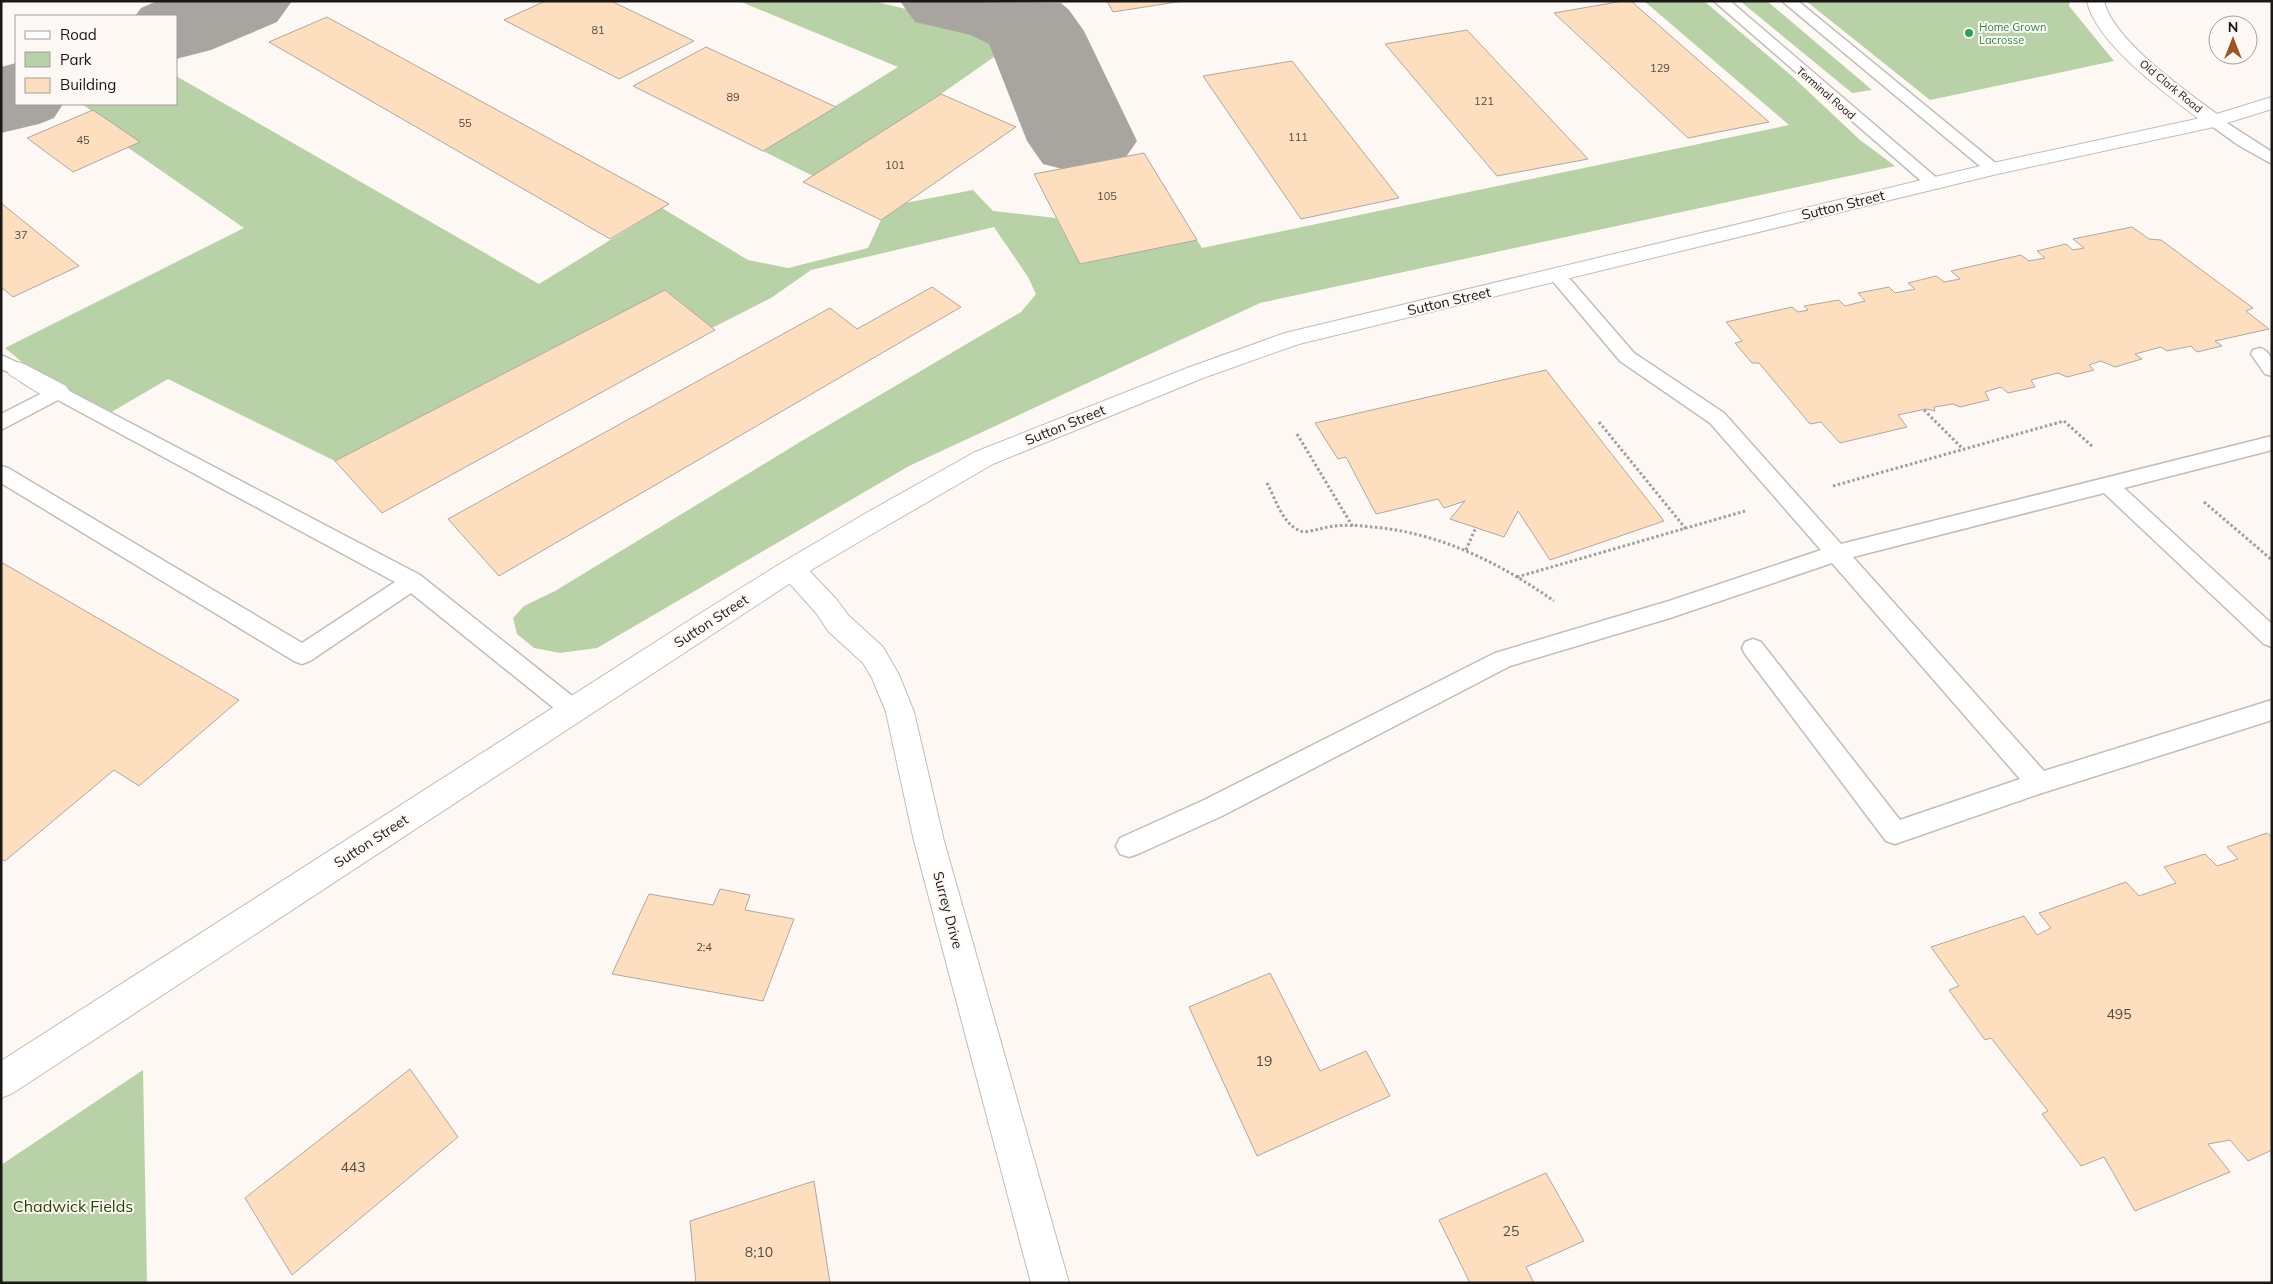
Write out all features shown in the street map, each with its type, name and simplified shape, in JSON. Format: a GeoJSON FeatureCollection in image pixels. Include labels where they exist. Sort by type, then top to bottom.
{"type":"FeatureCollection","features":[{"type":"Feature","properties":{"kind":"main road","name":"Old Clark Road"},"geometry":{"type":"LineString","coordinates":[[2095,1],[2094,5],[2105,25],[2147,69],[2214,121]]}},
{"type":"Feature","properties":{"kind":"main road","name":"Sutton Street"},"geometry":{"type":"LineString","coordinates":[[1,1081],[792,569],[984,458],[1195,373],[1293,338],[1992,169],[2214,121],[2272,103]]}},
{"type":"Feature","properties":{"kind":"main road"},"geometry":{"type":"LineString","coordinates":[[10,366],[58,392]]}},
{"type":"Feature","properties":{"kind":"main road","name":"Surrey Drive"},"geometry":{"type":"LineString","coordinates":[[792,569],[827,607],[838,623],[873,655],[885,676],[900,712],[929,841],[1050,1283]]}},
{"type":"Feature","properties":{"kind":"lane","name":"Terminal Road"},"geometry":{"type":"LineString","coordinates":[[1721,1],[1933,183]]}},
{"type":"Feature","properties":{"kind":"lane"},"geometry":{"type":"LineString","coordinates":[[1789,1],[1992,169]]}},
{"type":"Feature","properties":{"kind":"lane"},"geometry":{"type":"LineString","coordinates":[[2214,121],[2244,142],[2272,158]]}},
{"type":"Feature","properties":{"kind":"lane"},"geometry":{"type":"LineString","coordinates":[[1557,275],[1626,357],[1717,418],[2039,783]]}},
{"type":"Feature","properties":{"kind":"lane"},"geometry":{"type":"LineString","coordinates":[[2260,354],[2272,370]]}},
{"type":"Feature","properties":{"kind":"lane"},"geometry":{"type":"LineString","coordinates":[[1,423],[58,392],[412,581],[573,710]]}},
{"type":"Feature","properties":{"kind":"lane"},"geometry":{"type":"LineString","coordinates":[[1129,846],[1213,808],[1503,659],[1670,609],[1838,554],[2272,443]]}},
{"type":"Feature","properties":{"kind":"lane"},"geometry":{"type":"LineString","coordinates":[[1,473],[302,655],[412,581]]}},
{"type":"Feature","properties":{"kind":"lane"},"geometry":{"type":"LineString","coordinates":[[2108,484],[2272,638]]}},
{"type":"Feature","properties":{"kind":"lane"},"geometry":{"type":"LineString","coordinates":[[1753,648],[1895,833],[2039,783],[2272,710]]}},
{"type":"Feature","properties":{"kind":"path"},"geometry":{"type":"LineString","coordinates":[[1924,410],[1963,449]]}},
{"type":"Feature","properties":{"kind":"path"},"geometry":{"type":"LineString","coordinates":[[1826,488],[2064,421],[2099,452]]}},
{"type":"Feature","properties":{"kind":"path"},"geometry":{"type":"LineString","coordinates":[[1599,422],[1686,529]]}},
{"type":"Feature","properties":{"kind":"path"},"geometry":{"type":"LineString","coordinates":[[1297,434],[1354,527]]}},
{"type":"Feature","properties":{"kind":"path"},"geometry":{"type":"LineString","coordinates":[[1267,483],[1291,527],[1301,532],[1326,527],[1373,527],[1430,537],[1466,550],[1529,583],[1556,602]]}},
{"type":"Feature","properties":{"kind":"path"},"geometry":{"type":"LineString","coordinates":[[2197,496],[2272,560]]}},
{"type":"Feature","properties":{"kind":"path"},"geometry":{"type":"LineString","coordinates":[[1517,577],[1748,511]]}},
{"type":"Feature","properties":{"kind":"path"},"geometry":{"type":"LineString","coordinates":[[1466,550],[1476,527]]}},
{"type":"Feature","properties":{"kind":"green space"},"geometry":{"type":"Polygon","coordinates":[[[739,1],[873,1],[995,31],[1002,47],[994,57],[941,94],[813,176],[763,151],[898,67],[739,1]]]}},
{"type":"Feature","properties":{"kind":"green space"},"geometry":{"type":"Polygon","coordinates":[[[1644,1],[1704,1],[1794,78],[1860,140],[1895,166],[1260,303],[909,466],[597,648],[560,653],[534,648],[517,634],[513,618],[524,606],[555,591],[805,439],[1021,312],[1036,294],[1028,277],[994,227],[811,270],[771,298],[712,328],[665,290],[335,461],[168,379],[103,417],[58,392],[5,348],[244,228],[127,147],[139,142],[83,105],[178,105],[178,77],[539,284],[662,208],[748,260],[788,268],[868,248],[881,220],[905,203],[973,190],[993,211],[1056,218],[1080,264],[1197,240],[1202,248],[1789,125],[1644,1]]]}},
{"type":"Feature","properties":{"kind":"green space"},"geometry":{"type":"Polygon","coordinates":[[[1740,1],[1767,1],[1872,90],[1852,93],[1740,1]]]}},
{"type":"Feature","properties":{"kind":"green space","name":"Home Grown Lacrosse"},"geometry":{"type":"Polygon","coordinates":[[[1806,1],[2070,1],[2069,6],[2114,61],[1930,100],[1806,1]]]}},
{"type":"Feature","properties":{"kind":"green space","name":"Chadwick Fields"},"geometry":{"type":"Polygon","coordinates":[[[143,1070],[147,1283],[1,1283],[1,1165],[143,1070]]]}},
{"type":"Feature","properties":{"kind":"building"},"geometry":{"type":"Polygon","coordinates":[[[545,1],[611,1],[694,41],[619,79],[504,20],[545,1]]]}},
{"type":"Feature","properties":{"kind":"building"},"geometry":{"type":"Polygon","coordinates":[[[1107,1],[1183,1],[1113,12],[1107,1]]]}},
{"type":"Feature","properties":{"kind":"building"},"geometry":{"type":"Polygon","coordinates":[[[1631,1],[1769,122],[1688,138],[1554,13],[1631,1]]]}},
{"type":"Feature","properties":{"kind":"building"},"geometry":{"type":"Polygon","coordinates":[[[327,17],[669,204],[610,239],[269,42],[327,17]]]}},
{"type":"Feature","properties":{"kind":"building"},"geometry":{"type":"Polygon","coordinates":[[[1467,30],[1588,159],[1497,176],[1385,44],[1467,30]]]}},
{"type":"Feature","properties":{"kind":"building"},"geometry":{"type":"Polygon","coordinates":[[[706,47],[836,107],[763,151],[633,86],[706,47]]]}},
{"type":"Feature","properties":{"kind":"building"},"geometry":{"type":"Polygon","coordinates":[[[1292,61],[1399,198],[1301,219],[1203,76],[1292,61]]]}},
{"type":"Feature","properties":{"kind":"building"},"geometry":{"type":"Polygon","coordinates":[[[941,94],[1016,127],[881,220],[803,182],[941,94]]]}},
{"type":"Feature","properties":{"kind":"building"},"geometry":{"type":"Polygon","coordinates":[[[93,110],[140,142],[73,172],[27,138],[93,110]]]}},
{"type":"Feature","properties":{"kind":"building"},"geometry":{"type":"Polygon","coordinates":[[[1144,153],[1197,240],[1080,264],[1034,174],[1144,153]]]}},
{"type":"Feature","properties":{"kind":"building"},"geometry":{"type":"Polygon","coordinates":[[[1,203],[79,266],[13,297],[1,287],[1,203]]]}},
{"type":"Feature","properties":{"kind":"building"},"geometry":{"type":"Polygon","coordinates":[[[2132,227],[2149,239],[2161,240],[2253,308],[2246,311],[2269,329],[2215,341],[2222,346],[2197,352],[2191,346],[2167,351],[2161,347],[2135,354],[2142,359],[2115,367],[2101,361],[2089,365],[2094,370],[2067,377],[2058,373],[2031,380],[2035,387],[2008,393],[2001,387],[1985,392],[1989,400],[1960,407],[1953,404],[1934,407],[1935,411],[1926,409],[1898,415],[1907,427],[1840,443],[1821,422],[1810,424],[1759,363],[1752,363],[1735,343],[1742,341],[1726,322],[1792,307],[1798,312],[1808,310],[1804,306],[1839,300],[1845,306],[1865,301],[1858,293],[1889,287],[1895,293],[1915,289],[1908,283],[1936,276],[1944,282],[1960,279],[1951,271],[2021,255],[2029,261],[2045,258],[2037,251],[2066,244],[2073,250],[2084,248],[2073,239],[2132,227]]]}},
{"type":"Feature","properties":{"kind":"building"},"geometry":{"type":"Polygon","coordinates":[[[932,287],[961,307],[499,576],[448,519],[830,308],[857,329],[932,287]]]}},
{"type":"Feature","properties":{"kind":"building"},"geometry":{"type":"Polygon","coordinates":[[[665,290],[715,330],[382,513],[335,461],[665,290]]]}},
{"type":"Feature","properties":{"kind":"building"},"geometry":{"type":"Polygon","coordinates":[[[1546,370],[1664,521],[1550,560],[1518,511],[1504,537],[1450,519],[1465,501],[1444,508],[1438,499],[1376,514],[1346,457],[1338,459],[1315,423],[1546,370]]]}},
{"type":"Feature","properties":{"kind":"building"},"geometry":{"type":"Polygon","coordinates":[[[1,562],[239,700],[139,786],[114,770],[5,861],[1,859],[1,562]]]}},
{"type":"Feature","properties":{"kind":"building"},"geometry":{"type":"Polygon","coordinates":[[[2267,833],[2272,837],[2272,1150],[2248,1161],[2230,1140],[2208,1144],[2230,1172],[2135,1211],[2104,1157],[2081,1166],[2042,1114],[2048,1111],[1991,1038],[1985,1040],[1949,990],[1959,986],[1931,947],[2024,916],[2037,935],[2051,928],[2039,913],[2126,882],[2139,896],[2176,883],[2164,867],[2205,854],[2217,866],[2238,859],[2227,847],[2267,833]]]}},
{"type":"Feature","properties":{"kind":"building"},"geometry":{"type":"Polygon","coordinates":[[[720,889],[750,895],[745,910],[794,919],[763,1001],[612,974],[649,894],[713,905],[720,889]]]}},
{"type":"Feature","properties":{"kind":"building"},"geometry":{"type":"Polygon","coordinates":[[[1270,973],[1320,1071],[1366,1051],[1390,1096],[1257,1156],[1189,1007],[1270,973]]]}},
{"type":"Feature","properties":{"kind":"building"},"geometry":{"type":"Polygon","coordinates":[[[410,1069],[458,1137],[292,1275],[245,1198],[410,1069]]]}},
{"type":"Feature","properties":{"kind":"building"},"geometry":{"type":"Polygon","coordinates":[[[1546,1173],[1584,1241],[1526,1267],[1534,1283],[1470,1283],[1439,1220],[1546,1173]]]}},
{"type":"Feature","properties":{"kind":"building"},"geometry":{"type":"Polygon","coordinates":[[[814,1181],[830,1283],[696,1283],[690,1221],[814,1181]]]}},
{"type":"Feature","properties":{"kind":"taxiway"},"geometry":{"type":"LineString","coordinates":[[178,28],[243,1]]}},
{"type":"Feature","properties":{"kind":"taxiway"},"geometry":{"type":"LineString","coordinates":[[949,1],[1006,14],[1026,24],[1034,31],[1082,141]]}},
{"type":"Feature","properties":{"kind":"taxiway"},"geometry":{"type":"LineString","coordinates":[[1,101],[15,95]]}},
{"type":"Feature","properties":{"kind":"place","name":"Home Grown Lacrosse"},"geometry":{"type":"Point","coordinates":[1969,33]}}]}
